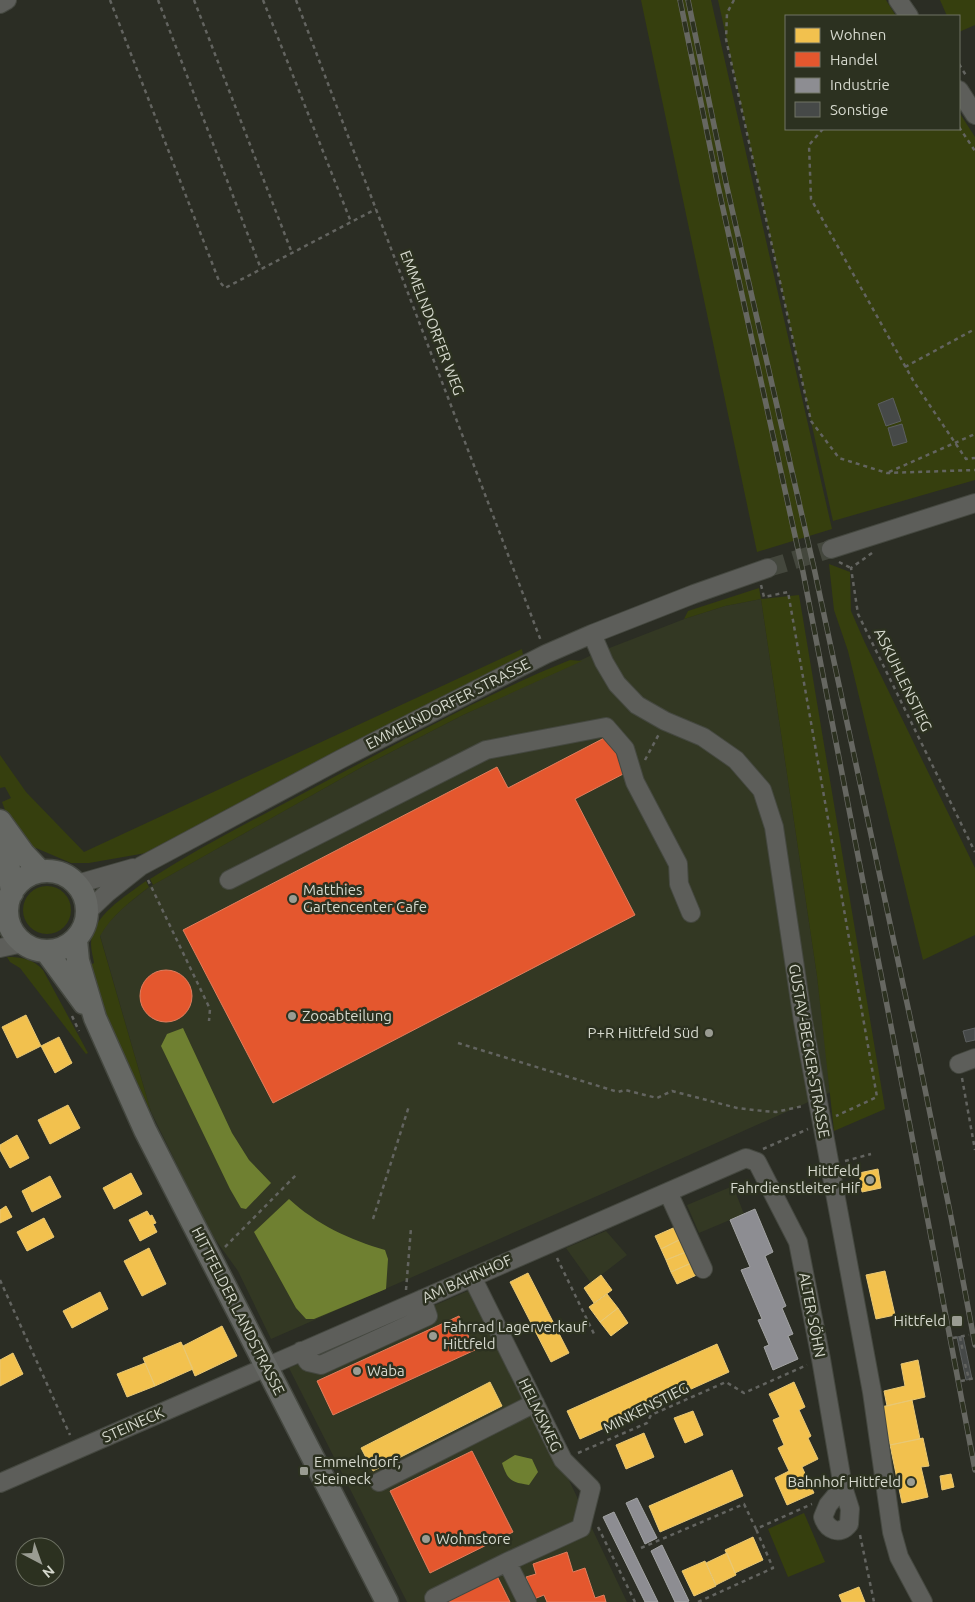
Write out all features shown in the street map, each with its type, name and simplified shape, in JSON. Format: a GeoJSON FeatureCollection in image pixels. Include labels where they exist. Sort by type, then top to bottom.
{"type":"FeatureCollection","features":[{"type":"Feature","properties":{"kind":"main road"},"geometry":{"type":"LineString","coordinates":[[0,821],[40,872]]}},
{"type":"Feature","properties":{"kind":"main road"},"geometry":{"type":"LineString","coordinates":[[0,841],[8,861],[6,910],[12,930],[23,943],[46,951],[67,946],[76,940],[84,926],[88,911],[83,892],[77,884],[67,876],[54,871],[40,872],[29,876],[19,883],[6,910]]}},
{"type":"Feature","properties":{"kind":"main road","name":"HITTFELDER LANDSTRASSE"},"geometry":{"type":"LineString","coordinates":[[76,940],[78,961],[94,1018],[145,1130],[387,1602]]}},
{"type":"Feature","properties":{"kind":"main road","name":"HITTFELDER LANDSTRASSE"},"geometry":{"type":"LineString","coordinates":[[46,951],[94,1018]]}},
{"type":"Feature","properties":{"kind":"street"},"geometry":{"type":"LineString","coordinates":[[0,4],[7,0]]}},
{"type":"Feature","properties":{"kind":"street"},"geometry":{"type":"LineString","coordinates":[[898,0],[908,15]]}},
{"type":"Feature","properties":{"kind":"street"},"geometry":{"type":"LineString","coordinates":[[960,92],[975,115]]}},
{"type":"Feature","properties":{"kind":"street"},"geometry":{"type":"LineString","coordinates":[[831,549],[975,503]]}},
{"type":"Feature","properties":{"kind":"street","name":"EMMELNDORFER STRASSE"},"geometry":{"type":"LineString","coordinates":[[88,911],[141,866],[341,758],[546,654],[694,594],[764,576]]}},
{"type":"Feature","properties":{"kind":"street","name":"GUSTAV-BECKER-STRASSE"},"geometry":{"type":"LineString","coordinates":[[592,634],[604,662],[617,684],[637,705],[665,721],[709,741],[736,760],[762,790],[774,827],[803,1021],[872,1392],[892,1532],[899,1557],[923,1602]]}},
{"type":"Feature","properties":{"kind":"street"},"geometry":{"type":"LineString","coordinates":[[229,880],[486,750],[606,727],[625,750],[635,782],[678,864],[679,884],[691,913]]}},
{"type":"Feature","properties":{"kind":"street","name":"EMMELNDORFER STRASSE"},"geometry":{"type":"LineString","coordinates":[[77,884],[141,866]]}},
{"type":"Feature","properties":{"kind":"street"},"geometry":{"type":"LineString","coordinates":[[0,948],[23,943]]}},
{"type":"Feature","properties":{"kind":"street","name":"AM BAHNHOF"},"geometry":{"type":"LineString","coordinates":[[266,1366],[746,1158]]}},
{"type":"Feature","properties":{"kind":"street","name":"ALTER SÖHN"},"geometry":{"type":"LineString","coordinates":[[746,1158],[757,1162],[798,1242],[821,1359],[843,1488],[850,1509],[850,1520]]}},
{"type":"Feature","properties":{"kind":"street"},"geometry":{"type":"LineString","coordinates":[[668,1192],[703,1269]]}},
{"type":"Feature","properties":{"kind":"street","name":"HELMSWEG"},"geometry":{"type":"LineString","coordinates":[[472,1277],[563,1460],[591,1488],[581,1528],[507,1562]]}},
{"type":"Feature","properties":{"kind":"street"},"geometry":{"type":"LineString","coordinates":[[301,1351],[308,1362],[321,1365],[428,1316],[422,1299]]}},
{"type":"Feature","properties":{"kind":"street","name":"STEINECK"},"geometry":{"type":"LineString","coordinates":[[0,1483],[266,1366]]}},
{"type":"Feature","properties":{"kind":"street"},"geometry":{"type":"LineString","coordinates":[[379,1482],[535,1404]]}},
{"type":"Feature","properties":{"kind":"street"},"geometry":{"type":"LineString","coordinates":[[843,1488],[828,1505],[823,1517],[827,1525],[838,1531],[846,1528],[850,1520]]}},
{"type":"Feature","properties":{"kind":"street"},"geometry":{"type":"LineString","coordinates":[[436,1602],[434,1598],[507,1562],[527,1602]]}},
{"type":"Feature","properties":{"kind":"path"},"geometry":{"type":"LineString","coordinates":[[110,0],[219,281],[225,288],[376,209]]}},
{"type":"Feature","properties":{"kind":"path"},"geometry":{"type":"LineString","coordinates":[[158,0],[261,269]]}},
{"type":"Feature","properties":{"kind":"path"},"geometry":{"type":"LineString","coordinates":[[194,0],[292,253]]}},
{"type":"Feature","properties":{"kind":"path"},"geometry":{"type":"LineString","coordinates":[[264,0],[350,222]]}},
{"type":"Feature","properties":{"kind":"path","name":"EMMELNDORFER WEG"},"geometry":{"type":"LineString","coordinates":[[296,0],[546,654]]}},
{"type":"Feature","properties":{"kind":"path"},"geometry":{"type":"LineString","coordinates":[[734,0],[727,13],[726,39],[811,421],[839,458],[887,473],[975,470]]}},
{"type":"Feature","properties":{"kind":"path"},"geometry":{"type":"LineString","coordinates":[[960,128],[975,151]]}},
{"type":"Feature","properties":{"kind":"path"},"geometry":{"type":"LineString","coordinates":[[822,130],[809,145],[811,199],[905,367],[966,459],[975,458]]}},
{"type":"Feature","properties":{"kind":"path"},"geometry":{"type":"LineString","coordinates":[[905,367],[975,329]]}},
{"type":"Feature","properties":{"kind":"path"},"geometry":{"type":"LineString","coordinates":[[887,473],[975,434]]}},
{"type":"Feature","properties":{"kind":"path","name":"ASKUHLENSTIEG"},"geometry":{"type":"LineString","coordinates":[[872,553],[851,568],[858,614],[975,852]]}},
{"type":"Feature","properties":{"kind":"path"},"geometry":{"type":"LineString","coordinates":[[746,1158],[877,1097],[788,592],[764,597],[764,576]]}},
{"type":"Feature","properties":{"kind":"path"},"geometry":{"type":"LineString","coordinates":[[635,782],[665,721]]}},
{"type":"Feature","properties":{"kind":"path"},"geometry":{"type":"LineString","coordinates":[[141,866],[210,1009],[209,1021]]}},
{"type":"Feature","properties":{"kind":"path"},"geometry":{"type":"LineString","coordinates":[[458,1043],[618,1092],[626,1090],[657,1098],[672,1091],[737,1108],[763,1112],[776,1112],[807,1105]]}},
{"type":"Feature","properties":{"kind":"path"},"geometry":{"type":"LineString","coordinates":[[967,1061],[975,1150]]}},
{"type":"Feature","properties":{"kind":"path"},"geometry":{"type":"LineString","coordinates":[[374,1219],[409,1106]]}},
{"type":"Feature","properties":{"kind":"path"},"geometry":{"type":"LineString","coordinates":[[829,1166],[871,1154]]}},
{"type":"Feature","properties":{"kind":"path"},"geometry":{"type":"LineString","coordinates":[[212,1260],[296,1175]]}},
{"type":"Feature","properties":{"kind":"path"},"geometry":{"type":"LineString","coordinates":[[405,1306],[410,1228]]}},
{"type":"Feature","properties":{"kind":"path"},"geometry":{"type":"LineString","coordinates":[[550,1243],[595,1336]]}},
{"type":"Feature","properties":{"kind":"path"},"geometry":{"type":"LineString","coordinates":[[0,1280],[77,1450]]}},
{"type":"Feature","properties":{"kind":"path"},"geometry":{"type":"LineString","coordinates":[[953,1338],[968,1335]]}},
{"type":"Feature","properties":{"kind":"path"},"geometry":{"type":"LineString","coordinates":[[960,1337],[963,1352]]}},
{"type":"Feature","properties":{"kind":"path","name":"MINKENSTIEG"},"geometry":{"type":"LineString","coordinates":[[563,1460],[647,1423],[651,1414],[726,1382],[744,1393],[821,1359]]}},
{"type":"Feature","properties":{"kind":"path"},"geometry":{"type":"LineString","coordinates":[[966,1364],[969,1379]]}},
{"type":"Feature","properties":{"kind":"path"},"geometry":{"type":"LineString","coordinates":[[961,1381],[975,1378]]}},
{"type":"Feature","properties":{"kind":"path"},"geometry":{"type":"LineString","coordinates":[[756,1529],[814,1503]]}},
{"type":"Feature","properties":{"kind":"path"},"geometry":{"type":"LineString","coordinates":[[641,1548],[744,1504],[773,1568],[698,1602]]}},
{"type":"Feature","properties":{"kind":"path"},"geometry":{"type":"LineString","coordinates":[[850,1520],[860,1535],[874,1602]]}},
{"type":"Feature","properties":{"kind":"path"},"geometry":{"type":"LineString","coordinates":[[597,1526],[635,1602]]}},
{"type":"Feature","properties":{"kind":"shaded area"},"geometry":{"type":"Polygon","coordinates":[[[641,0],[711,0],[832,529],[757,552],[641,0]]]}},
{"type":"Feature","properties":{"kind":"shaded area"},"geometry":{"type":"Polygon","coordinates":[[[718,0],[886,0],[895,15],[785,15],[785,130],[960,130],[960,114],[975,137],[975,480],[833,521],[718,0]]]}},
{"type":"Feature","properties":{"kind":"shaded area"},"geometry":{"type":"Polygon","coordinates":[[[940,0],[975,0],[975,25],[960,32],[960,15],[947,15],[940,0]]]}},
{"type":"Feature","properties":{"kind":"shaded area"},"geometry":{"type":"Polygon","coordinates":[[[829,564],[850,572],[851,611],[975,868],[975,935],[923,960],[848,651],[834,610],[829,564]]]}},
{"type":"Feature","properties":{"kind":"shaded area"},"geometry":{"type":"Polygon","coordinates":[[[759,588],[761,599],[725,606],[684,619],[688,611],[759,588]]]}},
{"type":"Feature","properties":{"kind":"shaded area"},"geometry":{"type":"Polygon","coordinates":[[[799,595],[885,1109],[834,1131],[817,976],[761,599],[799,595]]]}},
{"type":"Feature","properties":{"kind":"shaded area"},"geometry":{"type":"Polygon","coordinates":[[[761,599],[817,976],[831,1092],[271,1339],[238,1271],[210,1232],[151,1112],[100,935],[107,924],[124,907],[149,887],[362,767],[463,715],[594,654],[687,618],[725,606],[761,599]]]}},
{"type":"Feature","properties":{"kind":"shaded area"},"geometry":{"type":"Polygon","coordinates":[[[522,649],[523,655],[146,853],[89,863],[71,863],[36,848],[30,848],[8,818],[2,802],[11,798],[5,787],[0,788],[0,755],[26,792],[84,852],[522,649]]]}},
{"type":"Feature","properties":{"kind":"shaded area"},"geometry":{"type":"Polygon","coordinates":[[[570,660],[582,661],[463,715],[362,767],[153,885],[150,879],[240,827],[449,716],[570,660]]]}},
{"type":"Feature","properties":{"kind":"shaded area"},"geometry":{"type":"Polygon","coordinates":[[[146,881],[149,887],[116,915],[100,936],[151,1112],[103,1010],[86,967],[94,963],[91,944],[97,924],[120,900],[146,881]]]}},
{"type":"Feature","properties":{"kind":"shaded area"},"geometry":{"type":"Polygon","coordinates":[[[47,886],[56,888],[64,893],[69,901],[71,910],[69,919],[64,927],[56,932],[47,934],[38,932],[30,927],[25,919],[23,910],[25,901],[30,893],[38,888],[47,886]]]}},
{"type":"Feature","properties":{"kind":"shaded area"},"geometry":{"type":"Polygon","coordinates":[[[7,957],[27,959],[43,970],[88,1053],[86,1054],[20,968],[10,962],[7,957]]]}},
{"type":"Feature","properties":{"kind":"shaded area"},"geometry":{"type":"Polygon","coordinates":[[[183,1028],[232,1133],[249,1160],[271,1183],[246,1209],[241,1208],[230,1189],[161,1046],[167,1034],[183,1028]]]}},
{"type":"Feature","properties":{"kind":"shaded area"},"geometry":{"type":"Polygon","coordinates":[[[733,1186],[744,1214],[699,1233],[687,1205],[733,1186]]]}},
{"type":"Feature","properties":{"kind":"shaded area"},"geometry":{"type":"Polygon","coordinates":[[[289,1199],[310,1216],[334,1230],[385,1250],[388,1259],[386,1289],[314,1319],[306,1319],[296,1308],[254,1232],[289,1199]]]}},
{"type":"Feature","properties":{"kind":"shaded area"},"geometry":{"type":"Polygon","coordinates":[[[606,1231],[627,1255],[591,1283],[566,1248],[606,1231]]]}},
{"type":"Feature","properties":{"kind":"shaded area"},"geometry":{"type":"Polygon","coordinates":[[[477,1287],[627,1602],[407,1602],[289,1368],[477,1287]]]}},
{"type":"Feature","properties":{"kind":"shaded area"},"geometry":{"type":"Polygon","coordinates":[[[515,1455],[532,1459],[538,1472],[529,1485],[511,1480],[506,1474],[502,1463],[515,1455]]]}},
{"type":"Feature","properties":{"kind":"shaded area"},"geometry":{"type":"Polygon","coordinates":[[[804,1513],[825,1562],[788,1577],[768,1529],[804,1513]]]}},
{"type":"Feature","properties":{"kind":"building: Wohnen"},"geometry":{"type":"Polygon","coordinates":[[[26,1015],[41,1046],[17,1058],[2,1027],[26,1015]]]}},
{"type":"Feature","properties":{"kind":"building: Wohnen"},"geometry":{"type":"Polygon","coordinates":[[[59,1037],[72,1063],[55,1073],[41,1046],[59,1037]]]}},
{"type":"Feature","properties":{"kind":"building: Wohnen"},"geometry":{"type":"Polygon","coordinates":[[[68,1105],[80,1128],[50,1144],[38,1120],[68,1105]]]}},
{"type":"Feature","properties":{"kind":"building: Wohnen"},"geometry":{"type":"Polygon","coordinates":[[[17,1135],[29,1158],[10,1168],[0,1150],[0,1145],[17,1135]]]}},
{"type":"Feature","properties":{"kind":"building: Wohnen","name":"Hittfeld Fahrdienstleiter Hif"},"geometry":{"type":"Polygon","coordinates":[[[878,1169],[881,1188],[862,1192],[859,1173],[878,1169]]]}},
{"type":"Feature","properties":{"kind":"building: Wohnen"},"geometry":{"type":"Polygon","coordinates":[[[131,1173],[142,1194],[114,1209],[103,1188],[131,1173]]]}},
{"type":"Feature","properties":{"kind":"building: Wohnen"},"geometry":{"type":"Polygon","coordinates":[[[50,1176],[61,1197],[32,1212],[22,1191],[50,1176]]]}},
{"type":"Feature","properties":{"kind":"building: Wohnen"},"geometry":{"type":"Polygon","coordinates":[[[6,1206],[12,1217],[0,1223],[0,1210],[6,1206]]]}},
{"type":"Feature","properties":{"kind":"building: Wohnen"},"geometry":{"type":"Polygon","coordinates":[[[147,1211],[150,1216],[152,1215],[156,1223],[153,1224],[157,1232],[140,1241],[129,1220],[147,1211]]]}},
{"type":"Feature","properties":{"kind":"building: Wohnen"},"geometry":{"type":"Polygon","coordinates":[[[44,1218],[54,1237],[27,1251],[17,1232],[44,1218]]]}},
{"type":"Feature","properties":{"kind":"building: Wohnen"},"geometry":{"type":"Polygon","coordinates":[[[680,1225],[685,1237],[661,1249],[655,1236],[680,1225]]]}},
{"type":"Feature","properties":{"kind":"building: Wohnen"},"geometry":{"type":"Polygon","coordinates":[[[685,1237],[691,1250],[666,1260],[661,1249],[685,1237]]]}},
{"type":"Feature","properties":{"kind":"building: Wohnen"},"geometry":{"type":"Polygon","coordinates":[[[149,1248],[166,1284],[142,1296],[124,1261],[149,1248]]]}},
{"type":"Feature","properties":{"kind":"building: Wohnen"},"geometry":{"type":"Polygon","coordinates":[[[691,1250],[696,1261],[671,1272],[666,1260],[691,1250]]]}},
{"type":"Feature","properties":{"kind":"building: Wohnen"},"geometry":{"type":"Polygon","coordinates":[[[696,1261],[701,1273],[677,1284],[671,1272],[696,1261]]]}},
{"type":"Feature","properties":{"kind":"building: Wohnen"},"geometry":{"type":"Polygon","coordinates":[[[885,1271],[895,1315],[876,1319],[866,1275],[885,1271]]]}},
{"type":"Feature","properties":{"kind":"building: Wohnen"},"geometry":{"type":"Polygon","coordinates":[[[528,1273],[569,1353],[551,1362],[510,1282],[528,1273]]]}},
{"type":"Feature","properties":{"kind":"building: Wohnen"},"geometry":{"type":"Polygon","coordinates":[[[601,1275],[612,1290],[594,1303],[584,1288],[601,1275]]]}},
{"type":"Feature","properties":{"kind":"building: Wohnen"},"geometry":{"type":"Polygon","coordinates":[[[100,1292],[108,1309],[72,1328],[63,1311],[100,1292]]]}},
{"type":"Feature","properties":{"kind":"building: Wohnen"},"geometry":{"type":"Polygon","coordinates":[[[607,1294],[618,1308],[600,1322],[589,1307],[607,1294]]]}},
{"type":"Feature","properties":{"kind":"building: Wohnen"},"geometry":{"type":"Polygon","coordinates":[[[618,1308],[628,1323],[611,1336],[600,1322],[618,1308]]]}},
{"type":"Feature","properties":{"kind":"building: Wohnen"},"geometry":{"type":"Polygon","coordinates":[[[222,1326],[237,1356],[195,1376],[183,1346],[222,1326]]]}},
{"type":"Feature","properties":{"kind":"building: Wohnen"},"geometry":{"type":"Polygon","coordinates":[[[181,1342],[193,1369],[155,1386],[143,1358],[181,1342]]]}},
{"type":"Feature","properties":{"kind":"building: Wohnen"},"geometry":{"type":"Polygon","coordinates":[[[717,1344],[729,1372],[580,1439],[567,1411],[717,1344]]]}},
{"type":"Feature","properties":{"kind":"building: Wohnen"},"geometry":{"type":"Polygon","coordinates":[[[13,1353],[23,1374],[0,1386],[0,1360],[13,1353]]]}},
{"type":"Feature","properties":{"kind":"building: Wohnen"},"geometry":{"type":"Polygon","coordinates":[[[918,1360],[925,1397],[887,1406],[884,1391],[905,1386],[901,1364],[918,1360]]]}},
{"type":"Feature","properties":{"kind":"building: Wohnen"},"geometry":{"type":"Polygon","coordinates":[[[145,1363],[155,1386],[127,1397],[117,1374],[145,1363]]]}},
{"type":"Feature","properties":{"kind":"building: Wohnen"},"geometry":{"type":"Polygon","coordinates":[[[490,1382],[502,1406],[373,1471],[361,1448],[490,1382]]]}},
{"type":"Feature","properties":{"kind":"building: Wohnen"},"geometry":{"type":"Polygon","coordinates":[[[794,1382],[805,1407],[799,1410],[811,1436],[808,1438],[818,1459],[802,1467],[814,1493],[787,1505],[775,1478],[789,1471],[778,1448],[784,1445],[773,1420],[780,1417],[769,1394],[794,1382]]]}},
{"type":"Feature","properties":{"kind":"building: Wohnen"},"geometry":{"type":"Polygon","coordinates":[[[912,1400],[920,1439],[890,1445],[881,1407],[912,1400]]]}},
{"type":"Feature","properties":{"kind":"building: Wohnen"},"geometry":{"type":"Polygon","coordinates":[[[693,1411],[703,1435],[685,1443],[674,1418],[693,1411]]]}},
{"type":"Feature","properties":{"kind":"building: Wohnen"},"geometry":{"type":"Polygon","coordinates":[[[644,1433],[654,1457],[626,1469],[616,1445],[644,1433]]]}},
{"type":"Feature","properties":{"kind":"building: Wohnen","name":"Bahnhof Hittfeld"},"geometry":{"type":"Polygon","coordinates":[[[923,1438],[929,1466],[921,1467],[928,1497],[902,1503],[890,1445],[923,1438]]]}},
{"type":"Feature","properties":{"kind":"building: Wohnen"},"geometry":{"type":"Polygon","coordinates":[[[732,1470],[743,1496],[660,1532],[649,1506],[732,1470]]]}},
{"type":"Feature","properties":{"kind":"building: Wohnen"},"geometry":{"type":"Polygon","coordinates":[[[951,1474],[954,1487],[942,1490],[940,1476],[951,1474]]]}},
{"type":"Feature","properties":{"kind":"building: Wohnen"},"geometry":{"type":"Polygon","coordinates":[[[753,1537],[763,1560],[735,1573],[725,1550],[753,1537]]]}},
{"type":"Feature","properties":{"kind":"building: Wohnen"},"geometry":{"type":"Polygon","coordinates":[[[727,1553],[736,1575],[716,1585],[706,1563],[727,1553]]]}},
{"type":"Feature","properties":{"kind":"building: Wohnen"},"geometry":{"type":"Polygon","coordinates":[[[705,1561],[716,1586],[694,1596],[682,1571],[705,1561]]]}},
{"type":"Feature","properties":{"kind":"building: Wohnen"},"geometry":{"type":"Polygon","coordinates":[[[859,1587],[865,1602],[842,1602],[839,1595],[859,1587]]]}},
{"type":"Feature","properties":{"kind":"building: Handel"},"geometry":{"type":"Polygon","coordinates":[[[608,736],[627,772],[575,799],[635,915],[273,1103],[183,930],[497,767],[508,788],[608,736]]]}},
{"type":"Feature","properties":{"kind":"building: Handel"},"geometry":{"type":"Polygon","coordinates":[[[166,970],[176,972],[184,978],[190,986],[192,996],[190,1006],[184,1014],[176,1020],[166,1022],[156,1020],[148,1014],[142,1006],[140,996],[142,986],[148,978],[156,972],[166,970]]]}},
{"type":"Feature","properties":{"kind":"building: Handel"},"geometry":{"type":"Polygon","coordinates":[[[459,1316],[475,1350],[333,1415],[317,1381],[459,1316]]]}},
{"type":"Feature","properties":{"kind":"building: Handel"},"geometry":{"type":"Polygon","coordinates":[[[472,1451],[513,1532],[430,1573],[390,1491],[472,1451]]]}},
{"type":"Feature","properties":{"kind":"building: Handel"},"geometry":{"type":"Polygon","coordinates":[[[567,1552],[573,1572],[585,1568],[595,1598],[604,1595],[606,1602],[547,1602],[544,1595],[534,1599],[526,1577],[536,1574],[533,1564],[567,1552]]]}},
{"type":"Feature","properties":{"kind":"building: Handel"},"geometry":{"type":"Polygon","coordinates":[[[497,1576],[510,1602],[445,1602],[497,1576]]]}},
{"type":"Feature","properties":{"kind":"building: Industrie"},"geometry":{"type":"Polygon","coordinates":[[[755,1209],[773,1252],[765,1256],[786,1306],[782,1308],[793,1334],[788,1336],[798,1359],[773,1370],[764,1347],[769,1345],[758,1320],[762,1319],[741,1270],[750,1267],[730,1220],[755,1209]]]}},
{"type":"Feature","properties":{"kind":"building: Industrie"},"geometry":{"type":"Polygon","coordinates":[[[637,1498],[657,1538],[645,1544],[626,1503],[637,1498]]]}},
{"type":"Feature","properties":{"kind":"building: Industrie"},"geometry":{"type":"Polygon","coordinates":[[[614,1512],[658,1602],[645,1602],[603,1517],[614,1512]]]}},
{"type":"Feature","properties":{"kind":"building: Industrie"},"geometry":{"type":"Polygon","coordinates":[[[662,1545],[689,1601],[687,1602],[675,1602],[651,1551],[662,1545]]]}},
{"type":"Feature","properties":{"kind":"building: Sonstige"},"geometry":{"type":"Polygon","coordinates":[[[893,398],[901,421],[886,426],[878,404],[893,398]]]}},
{"type":"Feature","properties":{"kind":"building: Sonstige"},"geometry":{"type":"Polygon","coordinates":[[[902,424],[907,442],[893,446],[888,428],[902,424]]]}},
{"type":"Feature","properties":{"kind":"building: Sonstige"},"geometry":{"type":"Polygon","coordinates":[[[975,1028],[975,1040],[966,1042],[963,1031],[975,1028]]]}},
{"type":"Feature","properties":{"kind":"building: Sonstige"},"geometry":{"type":"Polygon","coordinates":[[[963,1336],[972,1379],[966,1380],[957,1337],[963,1336]]]}},
{"type":"Feature","properties":{"kind":"tunnel"},"geometry":{"type":"LineString","coordinates":[[768,568],[831,549]]}},
{"type":"Feature","properties":{"kind":"railway"},"geometry":{"type":"LineString","coordinates":[[680,0],[718,186],[803,572],[975,1470]]}},
{"type":"Feature","properties":{"kind":"railway"},"geometry":{"type":"LineString","coordinates":[[688,0],[726,183],[814,568],[916,1045],[975,1345]]}},
{"type":"Feature","properties":{"kind":"place","name":"Matthies Gartencenter Cafe"},"geometry":{"type":"Point","coordinates":[293,899]}},
{"type":"Feature","properties":{"kind":"place","name":"Zooabteilung"},"geometry":{"type":"Point","coordinates":[292,1016]}},
{"type":"Feature","properties":{"kind":"place","name":"P+R Hittfeld Süd"},"geometry":{"type":"Point","coordinates":[709,1033]}},
{"type":"Feature","properties":{"kind":"place","name":"Hittfeld Fahrdienstleiter Hif"},"geometry":{"type":"Point","coordinates":[870,1180]}},
{"type":"Feature","properties":{"kind":"place","name":"Hittfeld"},"geometry":{"type":"Point","coordinates":[957,1321]}},
{"type":"Feature","properties":{"kind":"place","name":"Fahrrad Lagerverkauf Hittfeld"},"geometry":{"type":"Point","coordinates":[433,1336]}},
{"type":"Feature","properties":{"kind":"place","name":"Waba"},"geometry":{"type":"Point","coordinates":[357,1371]}},
{"type":"Feature","properties":{"kind":"place","name":"Emmelndorf, Steineck"},"geometry":{"type":"Point","coordinates":[304,1471]}},
{"type":"Feature","properties":{"kind":"place","name":"Bahnhof Hittfeld"},"geometry":{"type":"Point","coordinates":[911,1482]}},
{"type":"Feature","properties":{"kind":"place","name":"Wohnstore"},"geometry":{"type":"Point","coordinates":[426,1539]}}]}
